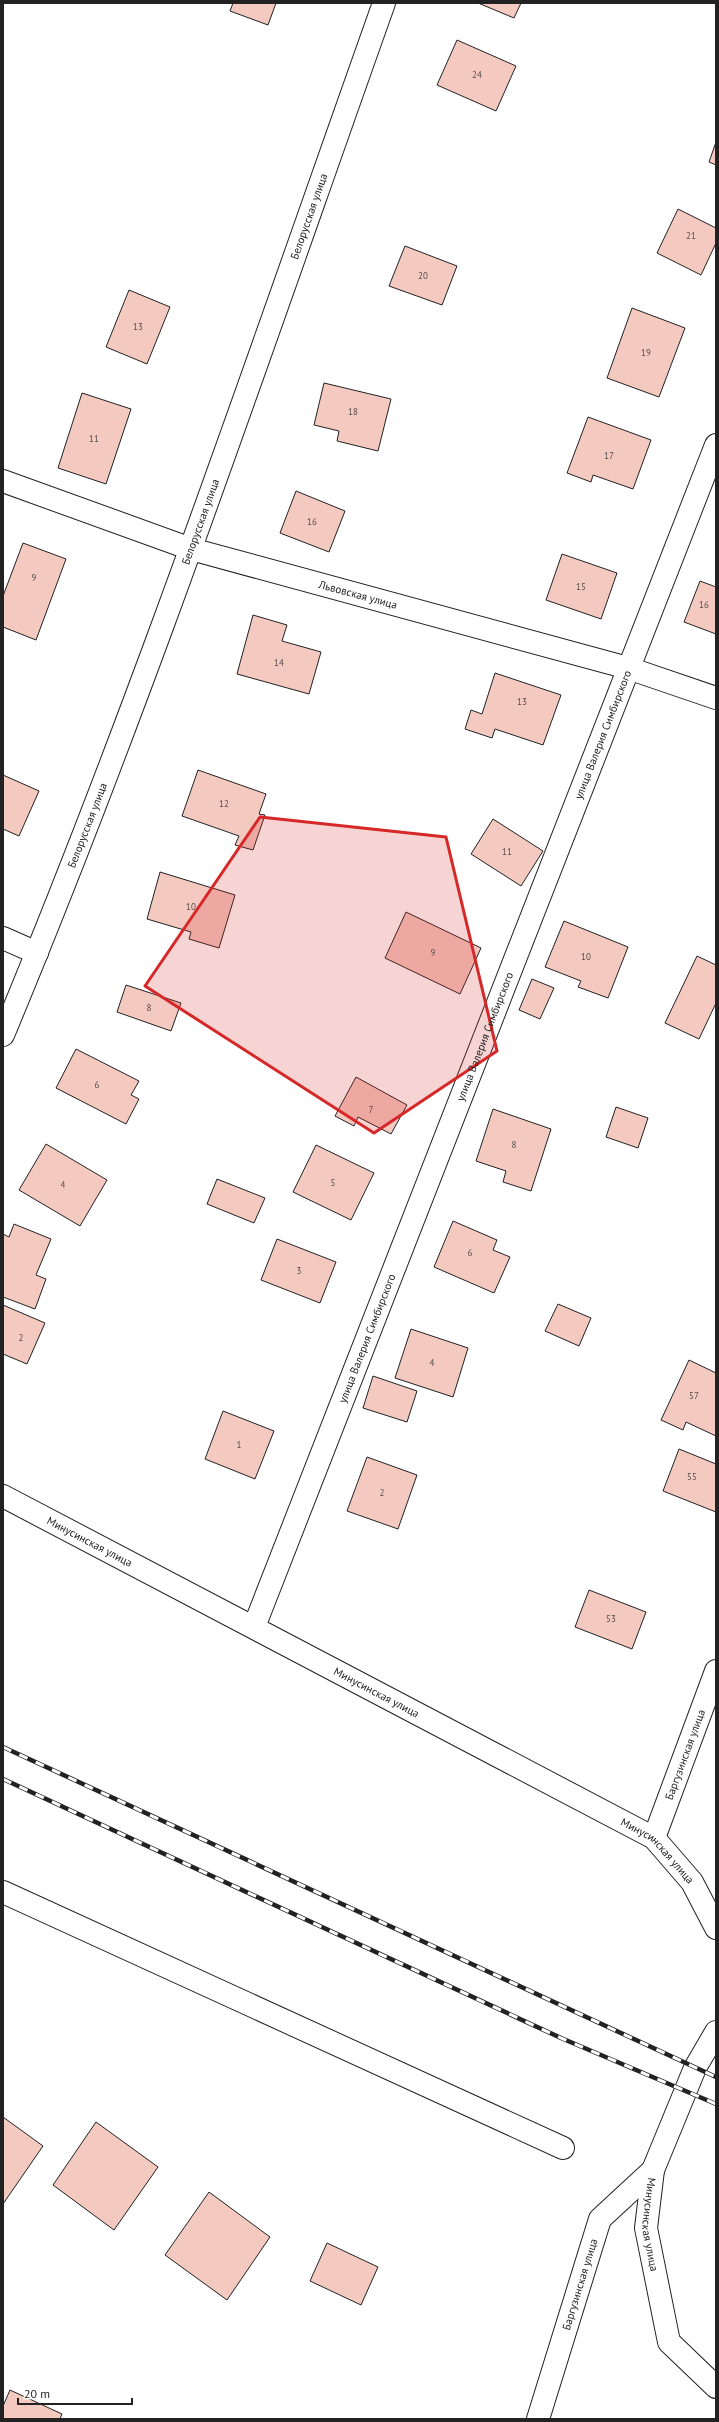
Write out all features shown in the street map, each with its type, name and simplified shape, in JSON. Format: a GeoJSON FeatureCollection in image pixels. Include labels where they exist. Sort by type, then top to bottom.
{"type":"FeatureCollection","features":[{"type":"Feature","properties":{"kind":"street","name":"Белорусская улица"},"geometry":{"type":"LineString","coordinates":[[3,1035],[37,953],[191,549],[384,3]]}},
{"type":"Feature","properties":{"kind":"street","name":"улица Валерия Симбирского"},"geometry":{"type":"LineString","coordinates":[[254,1627],[716,445]]}},
{"type":"Feature","properties":{"kind":"street","name":"Львовская улица"},"geometry":{"type":"LineString","coordinates":[[3,481],[191,549],[628,668],[716,698]]}},
{"type":"Feature","properties":{"kind":"street"},"geometry":{"type":"LineString","coordinates":[[3,938],[37,953]]}},
{"type":"Feature","properties":{"kind":"street","name":"Минусинская улица"},"geometry":{"type":"LineString","coordinates":[[3,1496],[654,1838],[692,1882],[716,1928]]}},
{"type":"Feature","properties":{"kind":"street","name":"Баргузинская улица"},"geometry":{"type":"LineString","coordinates":[[654,1838],[716,1671]]}},
{"type":"Feature","properties":{"kind":"street"},"geometry":{"type":"LineString","coordinates":[[3,1892],[563,2148]]}},
{"type":"Feature","properties":{"kind":"street","name":"Минусинская улица"},"geometry":{"type":"LineString","coordinates":[[716,2032],[695,2068],[653,2170],[646,2228],[669,2342],[716,2387]]}},
{"type":"Feature","properties":{"kind":"street","name":"Баргузинская улица"},"geometry":{"type":"LineString","coordinates":[[538,2419],[600,2219],[653,2170]]}},
{"type":"Feature","properties":{"kind":"highlighted area"},"geometry":{"type":"Polygon","coordinates":[[[260,817],[446,837],[497,1051],[374,1133],[145,986],[260,817]]]}},
{"type":"Feature","properties":{"kind":"building"},"geometry":{"type":"Polygon","coordinates":[[[233,3],[276,3],[268,25],[230,11],[233,3]]]}},
{"type":"Feature","properties":{"kind":"building"},"geometry":{"type":"Polygon","coordinates":[[[478,3],[521,3],[514,18],[478,3]]]}},
{"type":"Feature","properties":{"kind":"building"},"geometry":{"type":"Polygon","coordinates":[[[457,40],[516,66],[496,111],[437,85],[457,40]]]}},
{"type":"Feature","properties":{"kind":"building"},"geometry":{"type":"Polygon","coordinates":[[[716,142],[716,165],[709,162],[716,142]]]}},
{"type":"Feature","properties":{"kind":"building"},"geometry":{"type":"Polygon","coordinates":[[[678,209],[716,228],[716,243],[701,275],[657,253],[678,209]]]}},
{"type":"Feature","properties":{"kind":"building"},"geometry":{"type":"Polygon","coordinates":[[[405,246],[457,266],[442,305],[389,286],[405,246]]]}},
{"type":"Feature","properties":{"kind":"building"},"geometry":{"type":"Polygon","coordinates":[[[129,290],[170,307],[147,364],[106,347],[129,290]]]}},
{"type":"Feature","properties":{"kind":"building"},"geometry":{"type":"Polygon","coordinates":[[[632,308],[685,328],[659,397],[607,378],[632,308]]]}},
{"type":"Feature","properties":{"kind":"building"},"geometry":{"type":"Polygon","coordinates":[[[324,383],[391,399],[378,451],[337,441],[339,431],[314,425],[324,383]]]}},
{"type":"Feature","properties":{"kind":"building"},"geometry":{"type":"Polygon","coordinates":[[[82,393],[131,409],[106,484],[58,468],[82,393]]]}},
{"type":"Feature","properties":{"kind":"building"},"geometry":{"type":"Polygon","coordinates":[[[588,417],[651,440],[633,489],[593,475],[591,482],[567,473],[588,417]]]}},
{"type":"Feature","properties":{"kind":"building"},"geometry":{"type":"Polygon","coordinates":[[[296,491],[345,511],[329,552],[280,533],[296,491]]]}},
{"type":"Feature","properties":{"kind":"building"},"geometry":{"type":"Polygon","coordinates":[[[23,543],[66,559],[36,640],[3,627],[3,596],[23,543]]]}},
{"type":"Feature","properties":{"kind":"building"},"geometry":{"type":"Polygon","coordinates":[[[562,554],[617,573],[601,619],[546,600],[562,554]]]}},
{"type":"Feature","properties":{"kind":"building"},"geometry":{"type":"Polygon","coordinates":[[[700,581],[716,587],[716,634],[684,622],[700,581]]]}},
{"type":"Feature","properties":{"kind":"building"},"geometry":{"type":"Polygon","coordinates":[[[253,615],[287,625],[282,641],[321,652],[309,694],[237,674],[253,615]]]}},
{"type":"Feature","properties":{"kind":"building"},"geometry":{"type":"Polygon","coordinates":[[[495,673],[561,695],[543,745],[495,729],[492,738],[465,729],[471,710],[482,714],[495,673]]]}},
{"type":"Feature","properties":{"kind":"building"},"geometry":{"type":"Polygon","coordinates":[[[198,770],[266,794],[259,814],[265,815],[253,850],[235,845],[239,836],[182,816],[198,770]]]}},
{"type":"Feature","properties":{"kind":"building"},"geometry":{"type":"Polygon","coordinates":[[[3,775],[39,791],[19,836],[3,829],[3,775]]]}},
{"type":"Feature","properties":{"kind":"building"},"geometry":{"type":"Polygon","coordinates":[[[493,819],[543,851],[521,886],[471,854],[493,819]]]}},
{"type":"Feature","properties":{"kind":"building"},"geometry":{"type":"Polygon","coordinates":[[[160,872],[235,895],[219,948],[189,939],[191,932],[147,919],[160,872]]]}},
{"type":"Feature","properties":{"kind":"building"},"geometry":{"type":"Polygon","coordinates":[[[406,912],[481,948],[460,994],[385,958],[406,912]]]}},
{"type":"Feature","properties":{"kind":"building"},"geometry":{"type":"Polygon","coordinates":[[[564,921],[628,947],[608,998],[578,987],[581,981],[545,967],[564,921]]]}},
{"type":"Feature","properties":{"kind":"building"},"geometry":{"type":"Polygon","coordinates":[[[697,956],[716,965],[716,1003],[699,1039],[665,1023],[697,956]]]}},
{"type":"Feature","properties":{"kind":"building"},"geometry":{"type":"Polygon","coordinates":[[[532,979],[554,988],[540,1019],[519,1010],[532,979]]]}},
{"type":"Feature","properties":{"kind":"building"},"geometry":{"type":"Polygon","coordinates":[[[126,985],[181,1003],[171,1031],[117,1012],[126,985]]]}},
{"type":"Feature","properties":{"kind":"building"},"geometry":{"type":"Polygon","coordinates":[[[76,1049],[139,1081],[131,1095],[139,1099],[126,1124],[56,1088],[76,1049]]]}},
{"type":"Feature","properties":{"kind":"building"},"geometry":{"type":"Polygon","coordinates":[[[356,1077],[407,1105],[391,1134],[358,1117],[354,1126],[335,1116],[356,1077]]]}},
{"type":"Feature","properties":{"kind":"building"},"geometry":{"type":"Polygon","coordinates":[[[616,1107],[648,1118],[638,1148],[606,1137],[616,1107]]]}},
{"type":"Feature","properties":{"kind":"building"},"geometry":{"type":"Polygon","coordinates":[[[493,1109],[551,1129],[531,1191],[503,1182],[506,1171],[476,1161],[493,1109]]]}},
{"type":"Feature","properties":{"kind":"building"},"geometry":{"type":"Polygon","coordinates":[[[46,1144],[107,1180],[80,1226],[19,1190],[46,1144]]]}},
{"type":"Feature","properties":{"kind":"building"},"geometry":{"type":"Polygon","coordinates":[[[316,1145],[374,1173],[351,1220],[293,1192],[316,1145]]]}},
{"type":"Feature","properties":{"kind":"building"},"geometry":{"type":"Polygon","coordinates":[[[217,1179],[265,1198],[254,1223],[207,1204],[217,1179]]]}},
{"type":"Feature","properties":{"kind":"building"},"geometry":{"type":"Polygon","coordinates":[[[453,1221],[497,1240],[493,1250],[510,1257],[494,1293],[434,1267],[453,1221]]]}},
{"type":"Feature","properties":{"kind":"building"},"geometry":{"type":"Polygon","coordinates":[[[14,1224],[51,1239],[36,1275],[46,1279],[35,1309],[3,1297],[3,1234],[9,1237],[14,1224]]]}},
{"type":"Feature","properties":{"kind":"building"},"geometry":{"type":"Polygon","coordinates":[[[277,1239],[336,1262],[320,1303],[261,1280],[277,1239]]]}},
{"type":"Feature","properties":{"kind":"building"},"geometry":{"type":"Polygon","coordinates":[[[558,1304],[591,1318],[579,1346],[545,1331],[558,1304]]]}},
{"type":"Feature","properties":{"kind":"building"},"geometry":{"type":"Polygon","coordinates":[[[3,1305],[45,1323],[27,1364],[3,1354],[3,1305]]]}},
{"type":"Feature","properties":{"kind":"building"},"geometry":{"type":"Polygon","coordinates":[[[411,1329],[468,1348],[453,1397],[395,1378],[411,1329]]]}},
{"type":"Feature","properties":{"kind":"building"},"geometry":{"type":"Polygon","coordinates":[[[689,1360],[716,1373],[716,1436],[686,1422],[683,1430],[661,1420],[689,1360]]]}},
{"type":"Feature","properties":{"kind":"building"},"geometry":{"type":"Polygon","coordinates":[[[373,1376],[417,1391],[407,1422],[363,1408],[373,1376]]]}},
{"type":"Feature","properties":{"kind":"building"},"geometry":{"type":"Polygon","coordinates":[[[223,1411],[274,1431],[255,1479],[205,1459],[223,1411]]]}},
{"type":"Feature","properties":{"kind":"building"},"geometry":{"type":"Polygon","coordinates":[[[679,1449],[716,1464],[716,1512],[663,1491],[679,1449]]]}},
{"type":"Feature","properties":{"kind":"building"},"geometry":{"type":"Polygon","coordinates":[[[367,1457],[417,1475],[398,1529],[347,1511],[367,1457]]]}},
{"type":"Feature","properties":{"kind":"building"},"geometry":{"type":"Polygon","coordinates":[[[589,1590],[646,1612],[632,1649],[575,1627],[589,1590]]]}},
{"type":"Feature","properties":{"kind":"building"},"geometry":{"type":"Polygon","coordinates":[[[3,2117],[43,2146],[3,2204],[3,2117]]]}},
{"type":"Feature","properties":{"kind":"building"},"geometry":{"type":"Polygon","coordinates":[[[96,2122],[158,2167],[114,2230],[53,2185],[96,2122]]]}},
{"type":"Feature","properties":{"kind":"building"},"geometry":{"type":"Polygon","coordinates":[[[209,2192],[270,2237],[227,2300],[165,2255],[209,2192]]]}},
{"type":"Feature","properties":{"kind":"building"},"geometry":{"type":"Polygon","coordinates":[[[327,2243],[378,2267],[361,2305],[310,2281],[327,2243]]]}},
{"type":"Feature","properties":{"kind":"building"},"geometry":{"type":"Polygon","coordinates":[[[10,2390],[62,2414],[60,2419],[3,2419],[3,2406],[10,2390]]]}},
{"type":"Feature","properties":{"kind":"railway"},"geometry":{"type":"LineString","coordinates":[[3,1747],[716,2077]]}},
{"type":"Feature","properties":{"kind":"railway"},"geometry":{"type":"LineString","coordinates":[[3,1779],[561,2038],[716,2104]]}}]}
